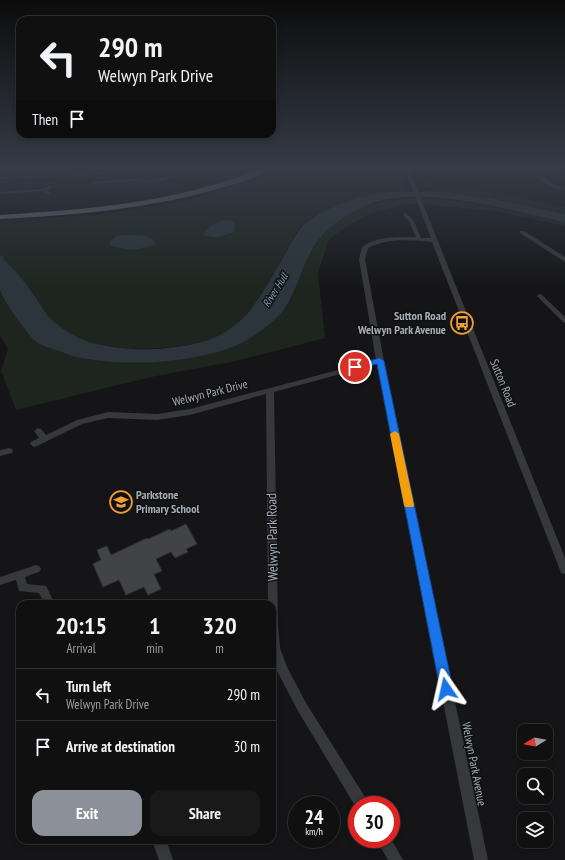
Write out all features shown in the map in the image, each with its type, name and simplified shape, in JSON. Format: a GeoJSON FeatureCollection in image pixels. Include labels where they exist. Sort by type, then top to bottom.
{"type":"FeatureCollection","features":[{"type":"Feature","properties":{"kind":"highway"},"geometry":{"type":"LineString","coordinates":[[0,216],[76,212],[99,209]]}},
{"type":"Feature","properties":{"kind":"street","name":"Sutton Road"},"geometry":{"type":"LineString","coordinates":[[422,209],[565,570]]}},
{"type":"Feature","properties":{"kind":"street"},"geometry":{"type":"LineString","coordinates":[[406,215],[411,221],[419,240]]}},
{"type":"Feature","properties":{"kind":"street"},"geometry":{"type":"LineString","coordinates":[[522,232],[565,260]]}},
{"type":"Feature","properties":{"kind":"street","name":"Welwyn Park Avenue"},"geometry":{"type":"LineString","coordinates":[[434,240],[388,240],[376,242],[365,247],[362,252],[362,259],[380,361],[481,860]]}},
{"type":"Feature","properties":{"kind":"street"},"geometry":{"type":"LineString","coordinates":[[540,296],[565,321]]}},
{"type":"Feature","properties":{"kind":"street","name":"Welwyn Park Drive"},"geometry":{"type":"LineString","coordinates":[[34,444],[80,422],[108,415],[157,417],[190,412],[380,361]]}},
{"type":"Feature","properties":{"kind":"street","name":"Welwyn Park Road"},"geometry":{"type":"LineString","coordinates":[[270,390],[273,600]]}},
{"type":"Feature","properties":{"kind":"street"},"geometry":{"type":"LineString","coordinates":[[38,431],[45,439]]}},
{"type":"Feature","properties":{"kind":"street"},"geometry":{"type":"LineString","coordinates":[[0,453],[9,451]]}},
{"type":"Feature","properties":{"kind":"street"},"geometry":{"type":"LineString","coordinates":[[0,581],[36,569]]}},
{"type":"Feature","properties":{"kind":"street"},"geometry":{"type":"LineString","coordinates":[[19,574],[23,588],[42,589],[48,600]]}},
{"type":"Feature","properties":{"kind":"street","name":"Welwyn Park Road"},"geometry":{"type":"LineString","coordinates":[[276,651],[282,669],[302,707],[356,796]]}},
{"type":"Feature","properties":{"kind":"street"},"geometry":{"type":"LineString","coordinates":[[160,844],[166,860]]}},
{"type":"Feature","properties":{"kind":"street"},"geometry":{"type":"LineString","coordinates":[[389,848],[396,860]]}},
{"type":"Feature","properties":{"kind":"shaded area"},"geometry":{"type":"Polygon","coordinates":[[[134,209],[329,209],[307,221],[296,232],[287,252],[259,299],[248,313],[236,324],[211,339],[196,343],[142,349],[105,346],[88,342],[63,329],[49,317],[25,282],[3,259],[4,257],[0,255],[0,220],[98,215],[134,209]]]}},
{"type":"Feature","properties":{"kind":"shaded area"},"geometry":{"type":"Polygon","coordinates":[[[360,209],[386,209],[370,214],[349,225],[329,239],[318,273],[325,338],[231,362],[151,377],[16,410],[1,371],[8,349],[0,336],[0,291],[21,324],[35,340],[45,346],[72,356],[120,362],[145,362],[196,357],[220,351],[241,343],[276,318],[285,308],[314,248],[323,235],[346,215],[360,209]]]}},
{"type":"Feature","properties":{"kind":"shaded area"},"geometry":{"type":"Polygon","coordinates":[[[474,209],[503,209],[565,222],[565,226],[495,211],[474,209]]]}},
{"type":"Feature","properties":{"kind":"shaded area"},"geometry":{"type":"Polygon","coordinates":[[[542,209],[565,209],[565,214],[542,209]]]}},
{"type":"Feature","properties":{"kind":"water","name":"River Hull"},"geometry":{"type":"Polygon","coordinates":[[[359,209],[339,220],[323,234],[310,253],[292,295],[282,312],[258,333],[240,343],[219,351],[195,357],[170,361],[119,362],[74,356],[36,342],[10,309],[0,290],[0,255],[4,257],[3,259],[25,282],[49,317],[75,336],[89,342],[124,348],[161,349],[196,343],[211,339],[221,334],[236,324],[248,313],[269,283],[303,225],[326,210],[359,209]]]}},
{"type":"Feature","properties":{"kind":"water"},"geometry":{"type":"Polygon","coordinates":[[[508,209],[542,209],[565,214],[565,222],[508,209]]]}},
{"type":"Feature","properties":{"kind":"water"},"geometry":{"type":"Polygon","coordinates":[[[229,220],[235,223],[234,232],[215,237],[203,234],[214,224],[229,220]]]}},
{"type":"Feature","properties":{"kind":"water"},"geometry":{"type":"Polygon","coordinates":[[[117,236],[146,236],[155,241],[154,245],[133,250],[111,246],[109,242],[117,236]]]}},
{"type":"Feature","properties":{"kind":"building","name":"Parkstone Primary School"},"geometry":{"type":"Polygon","coordinates":[[[186,524],[197,544],[186,549],[188,552],[175,558],[171,552],[156,559],[162,571],[154,574],[161,589],[148,595],[144,587],[126,595],[119,580],[103,587],[93,564],[101,560],[97,550],[107,546],[111,555],[147,538],[148,539],[170,529],[171,531],[186,524]]]}},
{"type":"Feature","properties":{"kind":"slow traffic"},"geometry":{"type":"LineString","coordinates":[[395,434],[409,505]]}},
{"type":"Feature","properties":{"kind":"place","name":"Sutton Road Welwyn Park Avenue"},"geometry":{"type":"Point","coordinates":[462,323]}},
{"type":"Feature","properties":{"kind":"place","name":"Parkstone Primary School"},"geometry":{"type":"Point","coordinates":[121,502]}},
{"type":"Feature","properties":{"kind":"route"},"geometry":{"type":"LineString","coordinates":[[355,367],[380,361],[446,689]]}}]}
